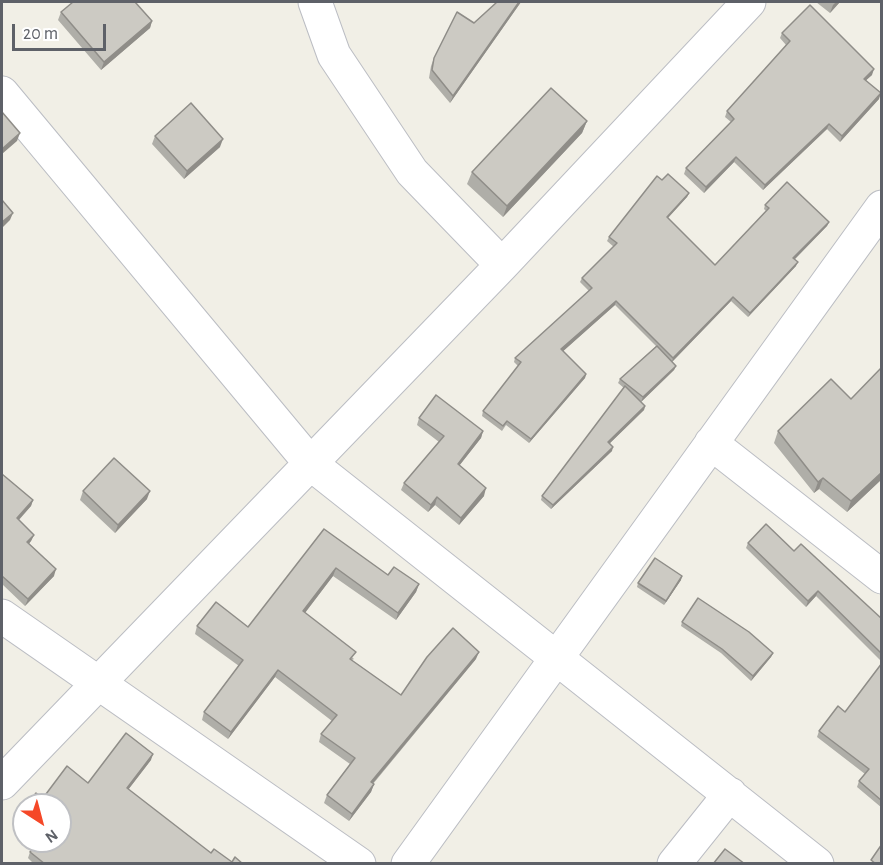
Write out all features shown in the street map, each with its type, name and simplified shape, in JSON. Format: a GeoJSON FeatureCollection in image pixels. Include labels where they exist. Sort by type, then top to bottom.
{"type":"FeatureCollection","features":[{"type":"Feature","properties":{"kind":"street"},"geometry":{"type":"LineString","coordinates":[[315,2],[334,55],[412,172],[502,265]]}},
{"type":"Feature","properties":{"kind":"street"},"geometry":{"type":"LineString","coordinates":[[2,783],[502,265],[749,2]]}},
{"type":"Feature","properties":{"kind":"street"},"geometry":{"type":"LineString","coordinates":[[2,93],[311,464],[817,864]]}},
{"type":"Feature","properties":{"kind":"street"},"geometry":{"type":"LineString","coordinates":[[408,864],[882,207]]}},
{"type":"Feature","properties":{"kind":"street"},"geometry":{"type":"LineString","coordinates":[[711,443],[882,577]]}},
{"type":"Feature","properties":{"kind":"street"},"geometry":{"type":"LineString","coordinates":[[2,616],[359,864]]}},
{"type":"Feature","properties":{"kind":"street"},"geometry":{"type":"LineString","coordinates":[[674,864],[730,794]]}},
{"type":"Feature","properties":{"kind":"building"},"geometry":{"type":"Polygon","coordinates":[[[73,2],[135,2],[152,21],[104,62],[61,12],[73,2]]]}},
{"type":"Feature","properties":{"kind":"building"},"geometry":{"type":"Polygon","coordinates":[[[497,2],[519,2],[453,96],[432,70],[434,58],[457,12],[474,23],[497,2]]]}},
{"type":"Feature","properties":{"kind":"building"},"geometry":{"type":"Polygon","coordinates":[[[810,5],[874,69],[864,79],[881,93],[842,136],[829,124],[765,185],[736,157],[706,187],[686,168],[734,119],[727,111],[790,41],[782,33],[810,5]]]}},
{"type":"Feature","properties":{"kind":"building"},"geometry":{"type":"Polygon","coordinates":[[[551,88],[587,121],[507,206],[472,172],[551,88]]]}},
{"type":"Feature","properties":{"kind":"building"},"geometry":{"type":"Polygon","coordinates":[[[191,103],[223,139],[187,171],[155,136],[191,103]]]}},
{"type":"Feature","properties":{"kind":"building"},"geometry":{"type":"Polygon","coordinates":[[[2,112],[20,133],[2,149],[2,112]]]}},
{"type":"Feature","properties":{"kind":"building"},"geometry":{"type":"Polygon","coordinates":[[[668,174],[689,193],[667,217],[715,265],[769,208],[765,205],[787,182],[829,222],[793,258],[798,262],[750,313],[733,297],[673,358],[616,301],[561,349],[586,374],[531,439],[507,421],[503,426],[483,411],[521,362],[515,358],[592,288],[582,278],[617,243],[609,237],[657,176],[662,180],[668,174]]]}},
{"type":"Feature","properties":{"kind":"building"},"geometry":{"type":"Polygon","coordinates":[[[2,200],[13,213],[2,222],[2,200]]]}},
{"type":"Feature","properties":{"kind":"building"},"geometry":{"type":"Polygon","coordinates":[[[657,346],[676,366],[643,397],[620,379],[657,346]]]}},
{"type":"Feature","properties":{"kind":"building"},"geometry":{"type":"Polygon","coordinates":[[[882,367],[882,472],[851,501],[823,478],[818,482],[778,431],[831,379],[851,399],[882,367]]]}},
{"type":"Feature","properties":{"kind":"building"},"geometry":{"type":"Polygon","coordinates":[[[625,386],[645,406],[608,442],[613,447],[553,505],[542,496],[625,386]]]}},
{"type":"Feature","properties":{"kind":"building"},"geometry":{"type":"Polygon","coordinates":[[[436,395],[483,431],[458,464],[486,488],[461,518],[437,497],[431,505],[404,483],[444,436],[419,418],[436,395]]]}},
{"type":"Feature","properties":{"kind":"building"},"geometry":{"type":"Polygon","coordinates":[[[114,458],[150,491],[118,525],[83,491],[114,458]]]}},
{"type":"Feature","properties":{"kind":"building"},"geometry":{"type":"Polygon","coordinates":[[[2,474],[33,500],[17,518],[34,535],[27,542],[56,569],[28,599],[2,576],[2,474]]]}},
{"type":"Feature","properties":{"kind":"building"},"geometry":{"type":"Polygon","coordinates":[[[766,524],[794,551],[801,544],[882,619],[882,654],[818,591],[808,601],[748,543],[766,524]]]}},
{"type":"Feature","properties":{"kind":"building"},"geometry":{"type":"Polygon","coordinates":[[[324,529],[388,575],[394,567],[419,584],[398,613],[336,568],[303,611],[356,652],[350,659],[401,695],[427,657],[453,628],[479,652],[371,782],[374,784],[352,814],[327,795],[355,758],[321,734],[337,715],[278,670],[231,732],[204,712],[243,660],[197,626],[216,602],[248,627],[324,529]]]}},
{"type":"Feature","properties":{"kind":"building"},"geometry":{"type":"Polygon","coordinates":[[[655,558],[682,576],[666,601],[638,583],[655,558]]]}},
{"type":"Feature","properties":{"kind":"building"},"geometry":{"type":"Polygon","coordinates":[[[698,598],[749,632],[773,653],[753,676],[722,649],[682,622],[698,598]]]}},
{"type":"Feature","properties":{"kind":"building"},"geometry":{"type":"Polygon","coordinates":[[[882,663],[882,801],[859,781],[869,769],[819,731],[838,706],[845,712],[882,663]]]}},
{"type":"Feature","properties":{"kind":"building"},"geometry":{"type":"Polygon","coordinates":[[[126,733],[153,754],[127,788],[211,853],[214,849],[232,862],[235,857],[243,864],[45,864],[31,853],[72,853],[72,793],[47,793],[67,766],[88,783],[126,733]]]}},
{"type":"Feature","properties":{"kind":"building"},"geometry":{"type":"Polygon","coordinates":[[[882,844],[882,864],[876,864],[871,860],[882,844]]]}},
{"type":"Feature","properties":{"kind":"building"},"geometry":{"type":"Polygon","coordinates":[[[725,849],[745,864],[713,864],[725,849]]]}}]}
